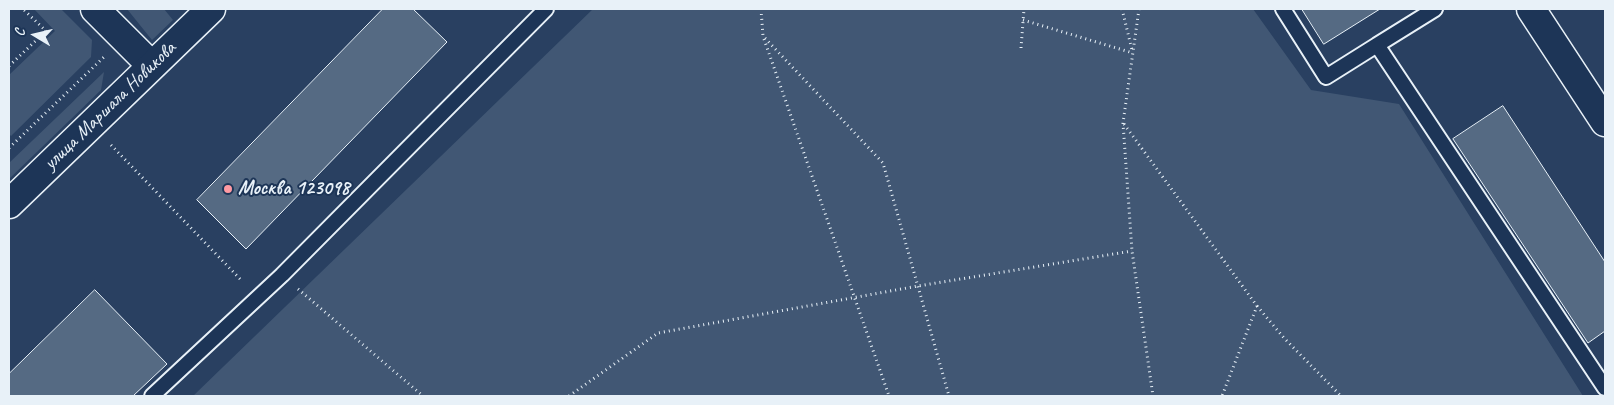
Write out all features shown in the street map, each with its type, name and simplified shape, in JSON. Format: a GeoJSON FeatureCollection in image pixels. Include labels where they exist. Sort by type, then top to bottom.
{"type":"FeatureCollection","features":[{"type":"Feature","properties":{"kind":"street"},"geometry":{"type":"LineString","coordinates":[[95,9],[151,65]]}},
{"type":"Feature","properties":{"kind":"street","name":"улица Маршала Новикова"},"geometry":{"type":"LineString","coordinates":[[9,204],[211,9]]}},
{"type":"Feature","properties":{"kind":"street"},"geometry":{"type":"LineString","coordinates":[[1531,9],[1605,122]]}},
{"type":"Feature","properties":{"kind":"lane"},"geometry":{"type":"LineString","coordinates":[[152,396],[282,275],[546,9]]}},
{"type":"Feature","properties":{"kind":"lane"},"geometry":{"type":"LineString","coordinates":[[1283,9],[1326,77],[1435,9]]}},
{"type":"Feature","properties":{"kind":"lane"},"geometry":{"type":"LineString","coordinates":[[1377,45],[1605,388]]}},
{"type":"Feature","properties":{"kind":"path"},"geometry":{"type":"LineString","coordinates":[[9,66],[46,31],[24,9]]}},
{"type":"Feature","properties":{"kind":"path"},"geometry":{"type":"LineString","coordinates":[[761,9],[763,36],[889,396]]}},
{"type":"Feature","properties":{"kind":"path"},"geometry":{"type":"LineString","coordinates":[[1021,48],[1024,9]]}},
{"type":"Feature","properties":{"kind":"path"},"geometry":{"type":"LineString","coordinates":[[1122,9],[1133,53]]}},
{"type":"Feature","properties":{"kind":"path"},"geometry":{"type":"LineString","coordinates":[[1139,9],[1123,123],[1132,251],[1153,396]]}},
{"type":"Feature","properties":{"kind":"path"},"geometry":{"type":"LineString","coordinates":[[1023,20],[1133,53]]}},
{"type":"Feature","properties":{"kind":"path"},"geometry":{"type":"LineString","coordinates":[[763,36],[883,163],[949,396]]}},
{"type":"Feature","properties":{"kind":"path"},"geometry":{"type":"LineString","coordinates":[[10,145],[124,38]]}},
{"type":"Feature","properties":{"kind":"path"},"geometry":{"type":"LineString","coordinates":[[1123,123],[1257,306],[1284,338],[1341,396]]}},
{"type":"Feature","properties":{"kind":"path"},"geometry":{"type":"LineString","coordinates":[[111,144],[258,298]]}},
{"type":"Feature","properties":{"kind":"path"},"geometry":{"type":"LineString","coordinates":[[570,396],[658,333],[918,286],[1132,251]]}},
{"type":"Feature","properties":{"kind":"path"},"geometry":{"type":"LineString","coordinates":[[282,275],[423,396]]}},
{"type":"Feature","properties":{"kind":"path"},"geometry":{"type":"LineString","coordinates":[[1222,396],[1257,306]]}},
{"type":"Feature","properties":{"kind":"shaded area"},"geometry":{"type":"Polygon","coordinates":[[[34,9],[61,9],[92,40],[91,57],[11,136],[9,134],[9,75],[55,31],[34,9]]]}},
{"type":"Feature","properties":{"kind":"shaded area"},"geometry":{"type":"Polygon","coordinates":[[[127,9],[164,9],[173,20],[152,40],[127,9]]]}},
{"type":"Feature","properties":{"kind":"shaded area"},"geometry":{"type":"Polygon","coordinates":[[[593,9],[1253,9],[1311,90],[1399,104],[1583,396],[193,396],[593,9]]]}},
{"type":"Feature","properties":{"kind":"shaded area"},"geometry":{"type":"Polygon","coordinates":[[[104,72],[101,90],[9,179],[9,163],[104,72]]]}},
{"type":"Feature","properties":{"kind":"building"},"geometry":{"type":"Polygon","coordinates":[[[383,9],[413,9],[447,42],[246,249],[197,200],[383,9]]]}},
{"type":"Feature","properties":{"kind":"building"},"geometry":{"type":"Polygon","coordinates":[[[1302,9],[1380,9],[1324,44],[1302,9]]]}},
{"type":"Feature","properties":{"kind":"building"},"geometry":{"type":"Polygon","coordinates":[[[1503,106],[1605,262],[1605,331],[1588,343],[1453,139],[1503,106]]]}},
{"type":"Feature","properties":{"kind":"building"},"geometry":{"type":"Polygon","coordinates":[[[95,290],[167,364],[133,396],[9,396],[9,374],[95,290]]]}},
{"type":"Feature","properties":{"kind":"place","name":"Москва 123098"},"geometry":{"type":"Point","coordinates":[228,189]}}]}
